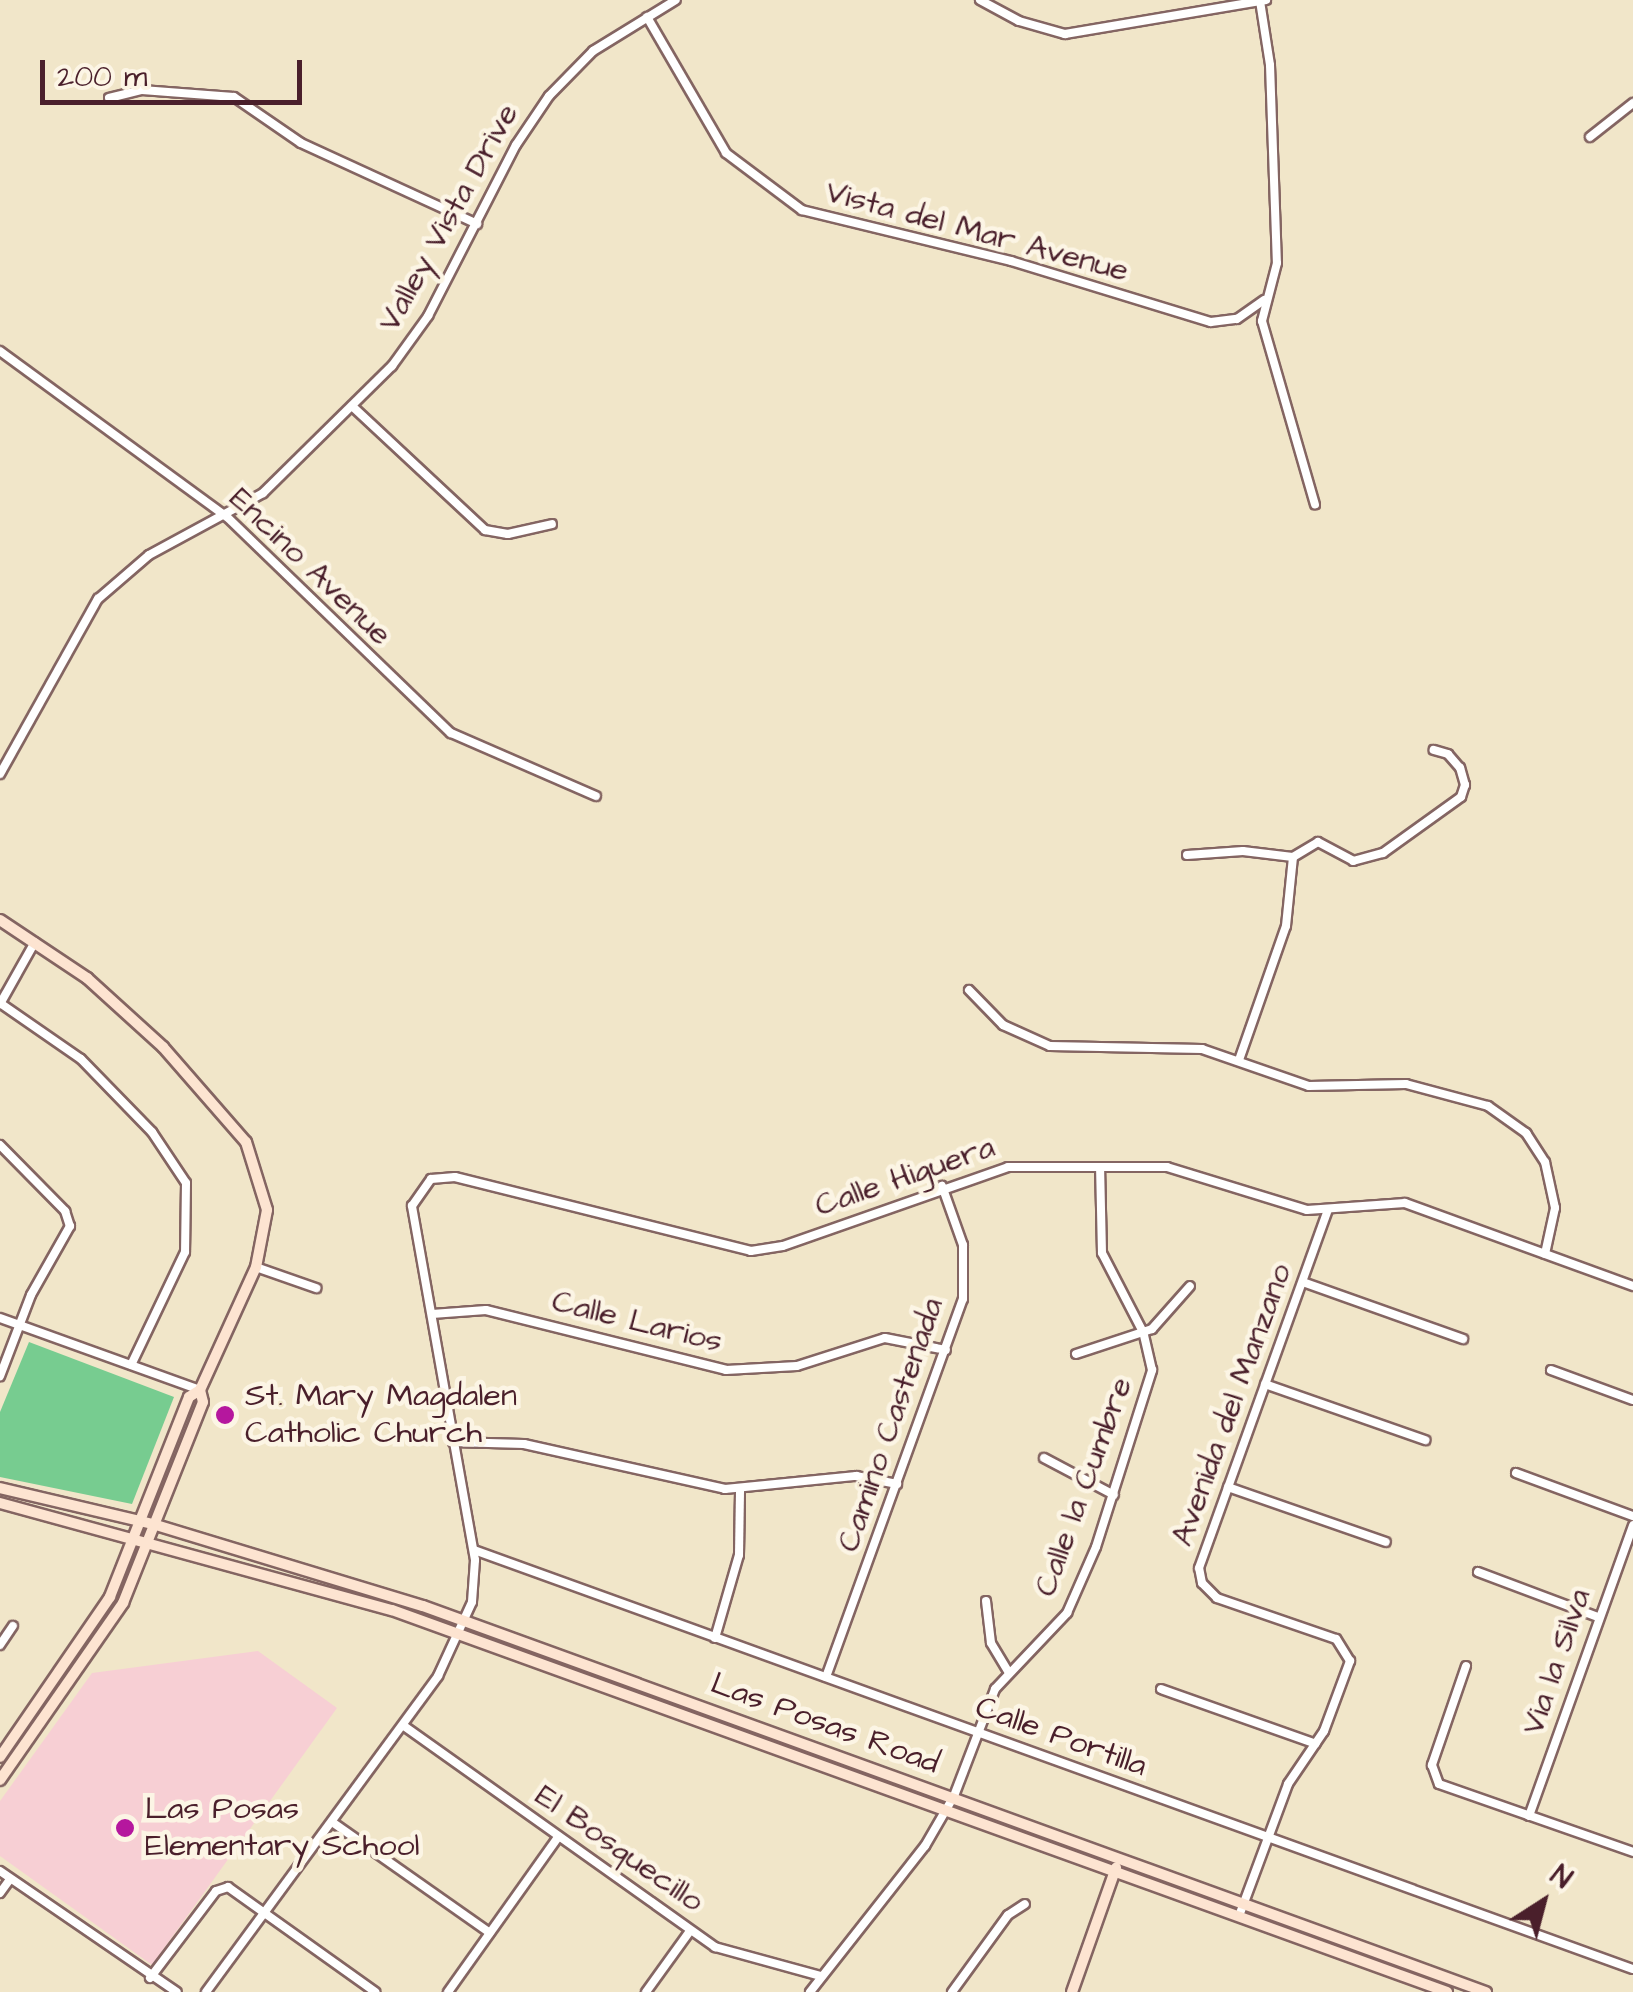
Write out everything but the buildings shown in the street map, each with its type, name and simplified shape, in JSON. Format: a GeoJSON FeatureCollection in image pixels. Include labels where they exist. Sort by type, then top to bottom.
{"type":"FeatureCollection","features":[{"type":"Feature","properties":{"kind":"main road"},"geometry":{"type":"LineString","coordinates":[[0,920],[35,941],[139,1022],[246,1142],[266,1202],[256,1267],[200,1390],[189,1397],[135,1539],[96,1622],[0,1756]]}},
{"type":"Feature","properties":{"kind":"main road"},"geometry":{"type":"LineString","coordinates":[[0,1780],[108,1628],[149,1543],[203,1402],[200,1390]]}},
{"type":"Feature","properties":{"kind":"main road","name":"Las Posas Road"},"geometry":{"type":"LineString","coordinates":[[0,1488],[156,1524],[464,1621],[954,1796],[1459,1987],[1486,1992]]}},
{"type":"Feature","properties":{"kind":"main road","name":"Las Posas Road"},"geometry":{"type":"LineString","coordinates":[[0,1503],[354,1597],[1447,1992]]}},
{"type":"Feature","properties":{"kind":"main road"},"geometry":{"type":"LineString","coordinates":[[1072,1992],[1119,1857]]}},
{"type":"Feature","properties":{"kind":"street","name":"Valley Vista Drive"},"geometry":{"type":"LineString","coordinates":[[0,774],[98,599],[148,556],[226,517],[276,482],[352,406],[416,334],[549,96],[592,52],[676,0]]}},
{"type":"Feature","properties":{"kind":"street"},"geometry":{"type":"LineString","coordinates":[[980,0],[1028,24],[1065,34],[1263,0],[1270,65],[1277,262],[1264,300],[1264,331],[1315,506]]}},
{"type":"Feature","properties":{"kind":"street","name":"Vista del Mar Avenue"},"geometry":{"type":"LineString","coordinates":[[647,17],[726,152],[802,210],[1011,261],[1211,322],[1236,320],[1264,300]]}},
{"type":"Feature","properties":{"kind":"street"},"geometry":{"type":"LineString","coordinates":[[109,98],[142,90],[234,97],[301,143],[476,224]]}},
{"type":"Feature","properties":{"kind":"street"},"geometry":{"type":"LineString","coordinates":[[1590,137],[1633,103]]}},
{"type":"Feature","properties":{"kind":"street","name":"Encino Avenue"},"geometry":{"type":"LineString","coordinates":[[0,350],[226,517],[451,733],[596,796]]}},
{"type":"Feature","properties":{"kind":"street"},"geometry":{"type":"LineString","coordinates":[[352,406],[485,530],[508,534],[552,524]]}},
{"type":"Feature","properties":{"kind":"street"},"geometry":{"type":"LineString","coordinates":[[1187,855],[1243,851],[1292,857],[1318,842],[1346,859],[1369,858],[1450,808],[1466,785],[1453,758],[1434,750]]}},
{"type":"Feature","properties":{"kind":"street"},"geometry":{"type":"LineString","coordinates":[[1239,1060],[1286,926],[1292,857]]}},
{"type":"Feature","properties":{"kind":"street"},"geometry":{"type":"LineString","coordinates":[[35,941],[0,1003],[92,1070],[152,1132],[186,1183],[190,1222],[185,1252],[131,1365]]}},
{"type":"Feature","properties":{"kind":"street"},"geometry":{"type":"LineString","coordinates":[[968,990],[1002,1025],[1050,1046],[1202,1049],[1309,1086],[1406,1084],[1499,1112],[1533,1142],[1549,1174],[1554,1208],[1545,1254]]}},
{"type":"Feature","properties":{"kind":"street"},"geometry":{"type":"LineString","coordinates":[[0,1145],[65,1212],[70,1226],[20,1325],[0,1376]]}},
{"type":"Feature","properties":{"kind":"street","name":"Calle Higuera"},"geometry":{"type":"LineString","coordinates":[[432,1314],[412,1206],[424,1183],[455,1177],[751,1251],[783,1246],[942,1186],[1024,1165],[1183,1170],[1260,1199],[1328,1210],[1405,1203],[1633,1286]]}},
{"type":"Feature","properties":{"kind":"street","name":"Calle la Cumbre"},"geometry":{"type":"LineString","coordinates":[[810,1992],[946,1810],[1008,1671],[1067,1612],[1114,1496],[1152,1378],[1143,1332],[1102,1253],[1100,1168]]}},
{"type":"Feature","properties":{"kind":"street","name":"Camino Castenada"},"geometry":{"type":"LineString","coordinates":[[826,1677],[946,1350],[966,1272],[942,1186]]}},
{"type":"Feature","properties":{"kind":"street","name":"Avenida del Manzano"},"geometry":{"type":"LineString","coordinates":[[1239,1916],[1288,1784],[1316,1744],[1349,1669],[1349,1654],[1336,1640],[1205,1588],[1200,1562],[1328,1210]]}},
{"type":"Feature","properties":{"kind":"street"},"geometry":{"type":"LineString","coordinates":[[256,1267],[316,1288]]}},
{"type":"Feature","properties":{"kind":"street"},"geometry":{"type":"LineString","coordinates":[[1303,1282],[1462,1338]]}},
{"type":"Feature","properties":{"kind":"street"},"geometry":{"type":"LineString","coordinates":[[1076,1354],[1143,1332],[1165,1320],[1190,1286]]}},
{"type":"Feature","properties":{"kind":"street","name":"Calle Larios"},"geometry":{"type":"LineString","coordinates":[[432,1314],[486,1310],[726,1370],[797,1366],[885,1338],[946,1350]]}},
{"type":"Feature","properties":{"kind":"street"},"geometry":{"type":"LineString","coordinates":[[206,1992],[336,1824],[404,1726],[464,1621],[476,1582],[474,1550],[432,1314]]}},
{"type":"Feature","properties":{"kind":"street"},"geometry":{"type":"LineString","coordinates":[[0,1318],[200,1390]]}},
{"type":"Feature","properties":{"kind":"street"},"geometry":{"type":"LineString","coordinates":[[1552,1370],[1633,1400]]}},
{"type":"Feature","properties":{"kind":"street"},"geometry":{"type":"LineString","coordinates":[[1266,1384],[1426,1440]]}},
{"type":"Feature","properties":{"kind":"street"},"geometry":{"type":"LineString","coordinates":[[453,1442],[524,1444],[650,1477],[740,1490],[856,1476],[897,1484]]}},
{"type":"Feature","properties":{"kind":"street"},"geometry":{"type":"LineString","coordinates":[[1044,1458],[1114,1496]]}},
{"type":"Feature","properties":{"kind":"street"},"geometry":{"type":"LineString","coordinates":[[1516,1472],[1633,1516]]}},
{"type":"Feature","properties":{"kind":"street"},"geometry":{"type":"LineString","coordinates":[[1228,1487],[1386,1542]]}},
{"type":"Feature","properties":{"kind":"street"},"geometry":{"type":"LineString","coordinates":[[716,1638],[740,1555],[740,1490]]}},
{"type":"Feature","properties":{"kind":"street","name":"Via la Silva"},"geometry":{"type":"LineString","coordinates":[[1530,1816],[1633,1525]]}},
{"type":"Feature","properties":{"kind":"street","name":"Calle Portilla"},"geometry":{"type":"LineString","coordinates":[[474,1550],[1633,1968]]}},
{"type":"Feature","properties":{"kind":"street"},"geometry":{"type":"LineString","coordinates":[[1478,1572],[1598,1617]]}},
{"type":"Feature","properties":{"kind":"street"},"geometry":{"type":"LineString","coordinates":[[986,1601],[992,1642],[1008,1671]]}},
{"type":"Feature","properties":{"kind":"street"},"geometry":{"type":"LineString","coordinates":[[0,1644],[13,1626]]}},
{"type":"Feature","properties":{"kind":"street"},"geometry":{"type":"LineString","coordinates":[[1466,1666],[1433,1759],[1434,1778],[1633,1852]]}},
{"type":"Feature","properties":{"kind":"street"},"geometry":{"type":"LineString","coordinates":[[1160,1689],[1316,1744]]}},
{"type":"Feature","properties":{"kind":"street","name":"El Bosquecillo"},"geometry":{"type":"LineString","coordinates":[[404,1726],[690,1931],[734,1956],[801,1966],[821,1976]]}},
{"type":"Feature","properties":{"kind":"street"},"geometry":{"type":"LineString","coordinates":[[336,1824],[490,1932]]}},
{"type":"Feature","properties":{"kind":"street"},"geometry":{"type":"LineString","coordinates":[[448,1992],[558,1836]]}},
{"type":"Feature","properties":{"kind":"street"},"geometry":{"type":"LineString","coordinates":[[0,1871],[150,1978],[178,1992]]}},
{"type":"Feature","properties":{"kind":"street"},"geometry":{"type":"LineString","coordinates":[[0,1893],[10,1879]]}},
{"type":"Feature","properties":{"kind":"street"},"geometry":{"type":"LineString","coordinates":[[150,1978],[221,1888],[266,1914],[376,1992]]}},
{"type":"Feature","properties":{"kind":"street"},"geometry":{"type":"LineString","coordinates":[[952,1992],[1008,1915],[1025,1904]]}},
{"type":"Feature","properties":{"kind":"street"},"geometry":{"type":"LineString","coordinates":[[646,1992],[690,1931]]}},
{"type":"Feature","properties":{"kind":"shaded area","name":"Las Posas Elementary School"},"geometry":{"type":"Polygon","coordinates":[[[258,1651],[337,1708],[152,1965],[0,1856],[0,1801],[92,1673],[258,1651]]]}},
{"type":"Feature","properties":{"kind":"green space"},"geometry":{"type":"Polygon","coordinates":[[[29,1342],[174,1397],[132,1504],[0,1477],[0,1412],[29,1342]]]}},
{"type":"Feature","properties":{"kind":"place","name":"St. Mary Magdalen Catholic Church"},"geometry":{"type":"Point","coordinates":[225,1415]}},
{"type":"Feature","properties":{"kind":"place","name":"Las Posas Elementary School"},"geometry":{"type":"Point","coordinates":[125,1828]}}]}
